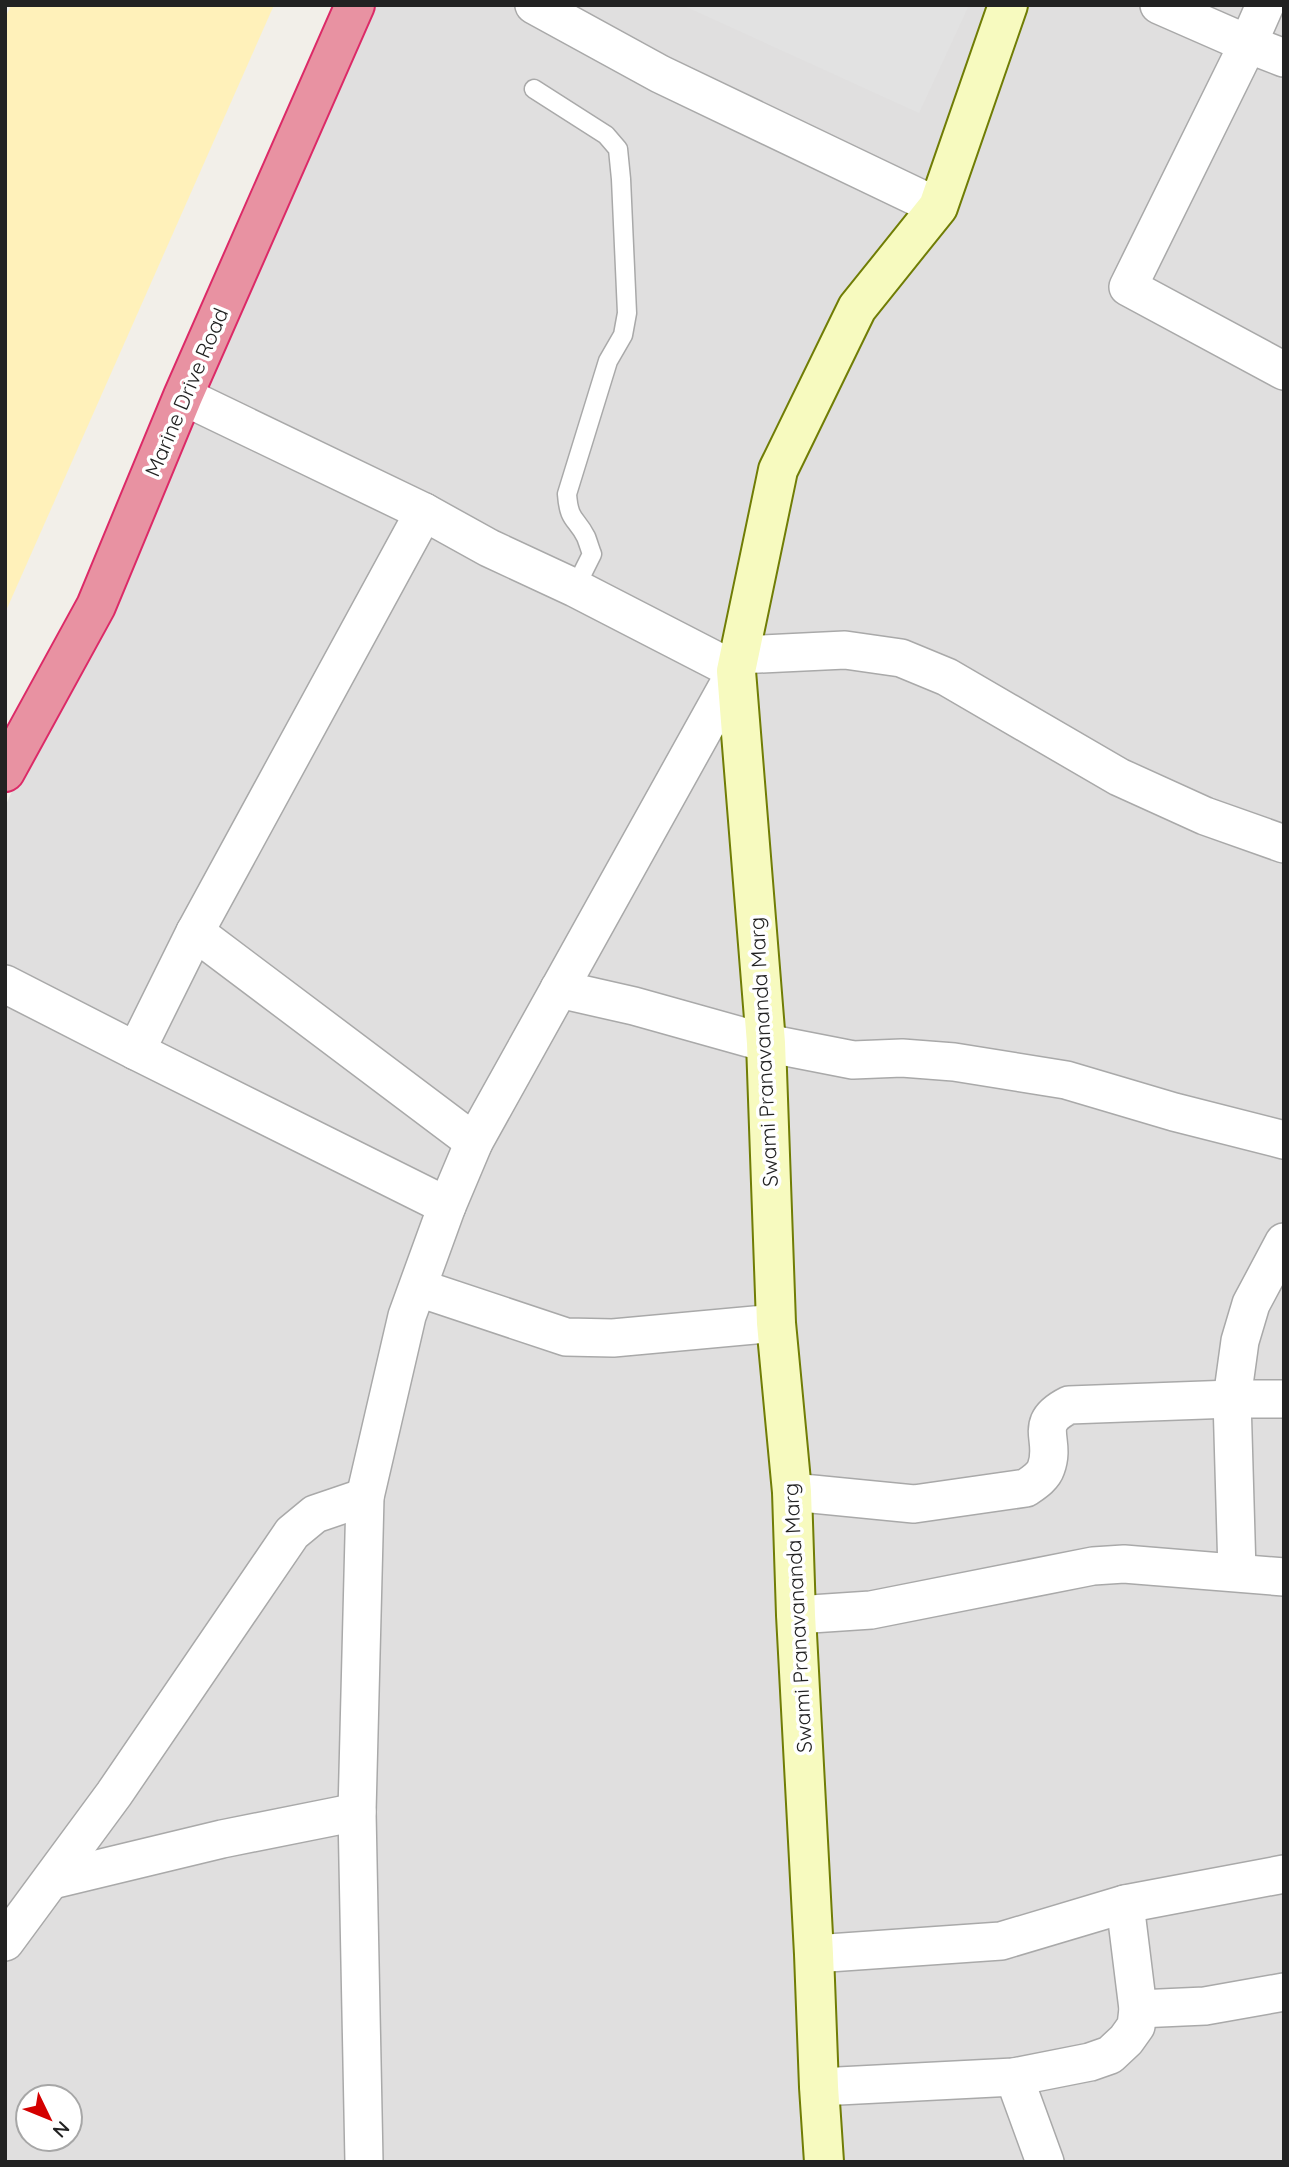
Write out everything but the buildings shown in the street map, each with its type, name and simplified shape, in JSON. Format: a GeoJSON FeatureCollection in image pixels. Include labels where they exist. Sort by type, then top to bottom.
{"type":"FeatureCollection","features":[{"type":"Feature","properties":{"kind":"highway","name":"Marine Drive Road"},"geometry":{"type":"LineString","coordinates":[[5,772],[96,606],[183,396],[355,5]]}},
{"type":"Feature","properties":{"kind":"street"},"geometry":{"type":"LineString","coordinates":[[534,5],[660,74],[938,206]]}},
{"type":"Feature","properties":{"kind":"street","name":"Swami Pranavananda Marg"},"geometry":{"type":"LineString","coordinates":[[824,2162],[792,1492],[776,1323],[766,1043],[737,663],[778,470],[857,308],[938,206],[1008,5]]}},
{"type":"Feature","properties":{"kind":"street"},"geometry":{"type":"LineString","coordinates":[[1159,5],[1284,58]]}},
{"type":"Feature","properties":{"kind":"street"},"geometry":{"type":"LineString","coordinates":[[1265,5],[1128,287],[1284,371]]}},
{"type":"Feature","properties":{"kind":"street"},"geometry":{"type":"LineString","coordinates":[[183,396],[424,512],[489,548],[737,663],[845,650],[901,657],[947,677],[1119,777],[1205,816],[1284,844]]}},
{"type":"Feature","properties":{"kind":"street"},"geometry":{"type":"LineString","coordinates":[[136,1051],[195,932],[424,512]]}},
{"type":"Feature","properties":{"kind":"street"},"geometry":{"type":"LineString","coordinates":[[364,2162],[356,1812],[365,1497],[407,1315],[474,1142],[737,663]]}},
{"type":"Feature","properties":{"kind":"street"},"geometry":{"type":"LineString","coordinates":[[195,932],[474,1142]]}},
{"type":"Feature","properties":{"kind":"street"},"geometry":{"type":"LineString","coordinates":[[5,984],[447,1206]]}},
{"type":"Feature","properties":{"kind":"street"},"geometry":{"type":"LineString","coordinates":[[559,989],[634,1006],[766,1043],[853,1060],[902,1058],[954,1062],[1066,1080],[1174,1112],[1284,1140]]}},
{"type":"Feature","properties":{"kind":"street"},"geometry":{"type":"LineString","coordinates":[[1237,1572],[1231,1399],[1240,1341],[1251,1304],[1284,1242]]}},
{"type":"Feature","properties":{"kind":"street"},"geometry":{"type":"LineString","coordinates":[[419,1288],[566,1338],[613,1338],[776,1323]]}},
{"type":"Feature","properties":{"kind":"street"},"geometry":{"type":"LineString","coordinates":[[792,1492],[914,1504],[1026,1488],[1046,1469],[1048,1422],[1055,1412],[1069,1405],[1284,1399]]}},
{"type":"Feature","properties":{"kind":"street"},"geometry":{"type":"LineString","coordinates":[[5,1942],[130,1772],[292,1533],[315,1514],[365,1497]]}},
{"type":"Feature","properties":{"kind":"street"},"geometry":{"type":"LineString","coordinates":[[796,1615],[871,1610],[1093,1566],[1125,1564],[1284,1577]]}},
{"type":"Feature","properties":{"kind":"street"},"geometry":{"type":"LineString","coordinates":[[52,1880],[222,1839],[356,1812]]}},
{"type":"Feature","properties":{"kind":"street"},"geometry":{"type":"LineString","coordinates":[[814,1954],[1001,1941],[1125,1904],[1284,1874]]}},
{"type":"Feature","properties":{"kind":"street"},"geometry":{"type":"LineString","coordinates":[[819,2087],[1014,2077],[1090,2062],[1110,2055],[1136,2026],[1138,2009],[1125,1904]]}},
{"type":"Feature","properties":{"kind":"street"},"geometry":{"type":"LineString","coordinates":[[1138,2009],[1205,2006],[1284,1992]]}},
{"type":"Feature","properties":{"kind":"street"},"geometry":{"type":"LineString","coordinates":[[1014,2077],[1045,2162]]}},
{"type":"Feature","properties":{"kind":"lane"},"geometry":{"type":"LineString","coordinates":[[534,89],[606,135],[618,149],[621,179],[627,313],[623,335],[608,360],[567,494],[572,519],[585,535],[592,554],[576,588]]}},
{"type":"Feature","properties":{"kind":"shaded area"},"geometry":{"type":"Polygon","coordinates":[[[360,5],[1284,5],[1284,2162],[5,2162],[5,807],[360,5]]]}},
{"type":"Feature","properties":{"kind":"shaded area"},"geometry":{"type":"Polygon","coordinates":[[[682,5],[969,5],[919,113],[682,5]]]}},
{"type":"Feature","properties":{"kind":"sand"},"geometry":{"type":"Polygon","coordinates":[[[11,5],[274,5],[5,613],[5,19],[11,5]]]}}]}
